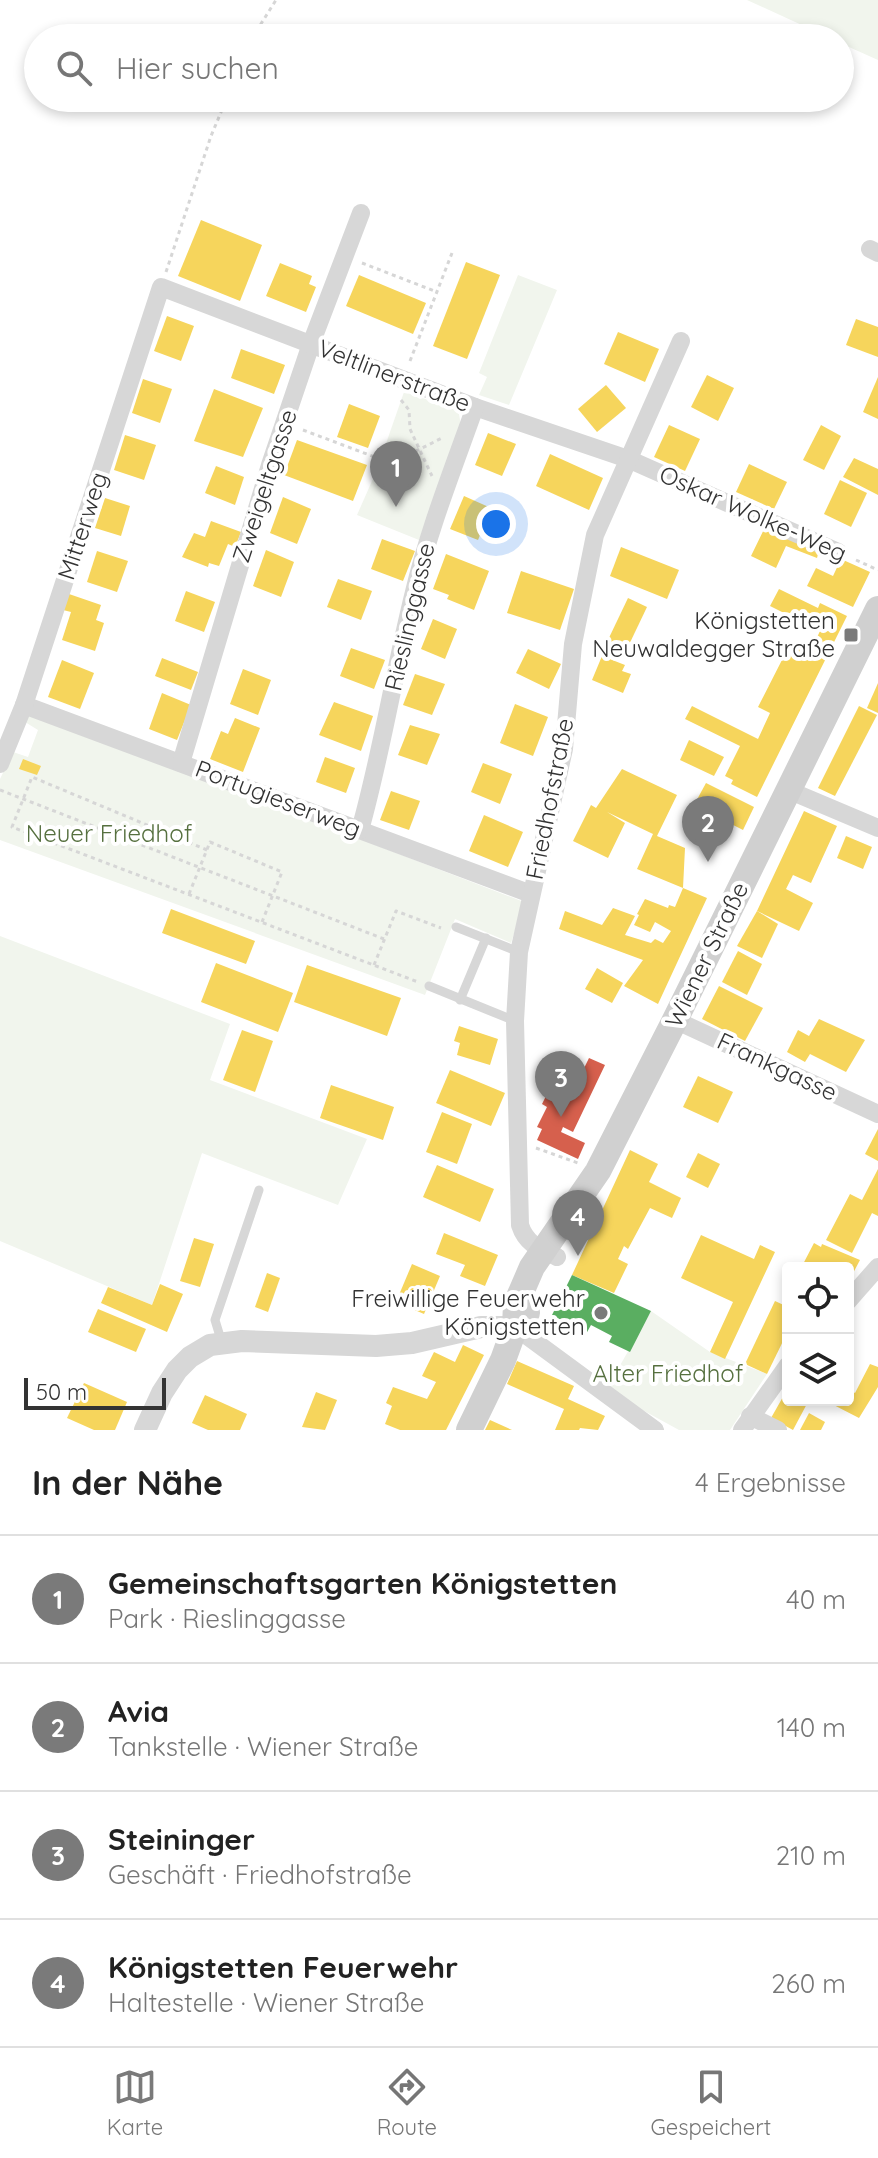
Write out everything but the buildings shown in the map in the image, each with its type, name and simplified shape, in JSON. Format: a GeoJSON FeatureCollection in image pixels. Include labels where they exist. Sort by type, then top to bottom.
{"type":"FeatureCollection","features":[{"type":"Feature","properties":{"kind":"main road","name":"Wiener Straße"},"geometry":{"type":"LineString","coordinates":[[469,1430],[503,1360],[515,1327],[530,1307],[550,1254],[585,1209],[598,1171],[878,609]]}},
{"type":"Feature","properties":{"kind":"street","name":"Zweigeltgasse"},"geometry":{"type":"LineString","coordinates":[[181,763],[284,424],[361,213]]}},
{"type":"Feature","properties":{"kind":"street","name":"Veltlinerstraße"},"geometry":{"type":"LineString","coordinates":[[161,287],[402,379],[473,413],[628,459]]}},
{"type":"Feature","properties":{"kind":"street","name":"Mitterweg"},"geometry":{"type":"LineString","coordinates":[[0,764],[24,705],[161,287]]}},
{"type":"Feature","properties":{"kind":"street","name":"Friedhofstraße"},"geometry":{"type":"LineString","coordinates":[[550,1254],[527,1240],[520,1225],[515,1021],[519,952],[564,749],[573,644],[595,535],[681,341]]}},
{"type":"Feature","properties":{"kind":"street","name":"Rieslinggasse"},"geometry":{"type":"LineString","coordinates":[[360,830],[375,776],[413,593],[435,515],[473,413]]}},
{"type":"Feature","properties":{"kind":"street","name":"Oskar Wolke-Weg"},"geometry":{"type":"LineString","coordinates":[[628,459],[838,552]]}},
{"type":"Feature","properties":{"kind":"street","name":"Portugieserweg"},"geometry":{"type":"LineString","coordinates":[[24,705],[531,894]]}},
{"type":"Feature","properties":{"kind":"street"},"geometry":{"type":"LineString","coordinates":[[788,790],[878,828]]}},
{"type":"Feature","properties":{"kind":"street","name":"Frankgasse"},"geometry":{"type":"LineString","coordinates":[[675,1020],[878,1114]]}},
{"type":"Feature","properties":{"kind":"street"},"geometry":{"type":"LineString","coordinates":[[854,1294],[878,1267]]}},
{"type":"Feature","properties":{"kind":"street"},"geometry":{"type":"LineString","coordinates":[[145,1430],[162,1393],[177,1370],[197,1352],[222,1343],[376,1346],[421,1341],[481,1327],[515,1327],[655,1430]]}},
{"type":"Feature","properties":{"kind":"street"},"geometry":{"type":"LineString","coordinates":[[778,1430],[746,1423],[782,1373]]}},
{"type":"Feature","properties":{"kind":"lane"},"geometry":{"type":"LineString","coordinates":[[456,927],[519,952]]}},
{"type":"Feature","properties":{"kind":"lane"},"geometry":{"type":"LineString","coordinates":[[460,1000],[486,938]]}},
{"type":"Feature","properties":{"kind":"lane"},"geometry":{"type":"LineString","coordinates":[[429,986],[515,1021]]}},
{"type":"Feature","properties":{"kind":"lane"},"geometry":{"type":"LineString","coordinates":[[222,1343],[215,1320],[259,1190]]}},
{"type":"Feature","properties":{"kind":"path"},"geometry":{"type":"LineString","coordinates":[[261,24],[276,0]]}},
{"type":"Feature","properties":{"kind":"path"},"geometry":{"type":"LineString","coordinates":[[161,287],[221,112]]}},
{"type":"Feature","properties":{"kind":"path"},"geometry":{"type":"LineString","coordinates":[[402,379],[452,253]]}},
{"type":"Feature","properties":{"kind":"path"},"geometry":{"type":"LineString","coordinates":[[345,256],[437,292]]}},
{"type":"Feature","properties":{"kind":"path"},"geometry":{"type":"LineString","coordinates":[[401,400],[409,410],[410,429],[430,474],[441,480]]}},
{"type":"Feature","properties":{"kind":"path"},"geometry":{"type":"LineString","coordinates":[[284,424],[380,459],[398,460],[420,450],[473,413]]}},
{"type":"Feature","properties":{"kind":"path","name":"Oskar Wolke-Weg"},"geometry":{"type":"LineString","coordinates":[[838,552],[878,570]]}},
{"type":"Feature","properties":{"kind":"path"},"geometry":{"type":"LineString","coordinates":[[207,850],[32,777],[12,827],[429,986]]}},
{"type":"Feature","properties":{"kind":"path"},"geometry":{"type":"LineString","coordinates":[[0,790],[384,939]]}},
{"type":"Feature","properties":{"kind":"path"},"geometry":{"type":"LineString","coordinates":[[189,894],[210,842],[282,872],[262,922]]}},
{"type":"Feature","properties":{"kind":"path"},"geometry":{"type":"LineString","coordinates":[[374,965],[396,911],[445,930]]}},
{"type":"Feature","properties":{"kind":"path"},"geometry":{"type":"LineString","coordinates":[[517,1141],[598,1171]]}},
{"type":"Feature","properties":{"kind":"green space"},"geometry":{"type":"Polygon","coordinates":[[[747,0],[878,0],[878,60],[854,49],[854,24],[799,24],[747,0]]]}},
{"type":"Feature","properties":{"kind":"green space"},"geometry":{"type":"Polygon","coordinates":[[[518,275],[557,290],[509,405],[479,395],[487,377],[479,373],[518,275]]]}},
{"type":"Feature","properties":{"kind":"green space"},"geometry":{"type":"Polygon","coordinates":[[[404,392],[453,408],[459,414],[461,426],[419,540],[357,515],[404,392]]]}},
{"type":"Feature","properties":{"kind":"green space","name":"Neuer Friedhof"},"geometry":{"type":"Polygon","coordinates":[[[29,712],[524,902],[511,943],[455,919],[425,995],[0,840],[0,779],[13,752],[28,757],[38,730],[25,722],[29,712]]]}},
{"type":"Feature","properties":{"kind":"green space"},"geometry":{"type":"Polygon","coordinates":[[[0,936],[230,1024],[210,1080],[367,1139],[338,1205],[202,1153],[152,1305],[0,1241],[0,936]]]}},
{"type":"Feature","properties":{"kind":"green space","name":"Alter Friedhof"},"geometry":{"type":"Polygon","coordinates":[[[651,1311],[710,1352],[767,1374],[730,1430],[679,1430],[606,1390],[651,1311]]]}},
{"type":"Feature","properties":{"kind":"place","name":"Gemeinschaftsgarten Königstetten"},"geometry":{"type":"Point","coordinates":[396,507]}},
{"type":"Feature","properties":{"kind":"place","name":"Königstetten Neuwaldegger Straße"},"geometry":{"type":"Point","coordinates":[851,635]}},
{"type":"Feature","properties":{"kind":"place","name":"Avia"},"geometry":{"type":"Point","coordinates":[708,862]}},
{"type":"Feature","properties":{"kind":"place","name":"Steininger"},"geometry":{"type":"Point","coordinates":[561,1117]}},
{"type":"Feature","properties":{"kind":"place","name":"Königstetten Feuerwehr"},"geometry":{"type":"Point","coordinates":[578,1256]}},
{"type":"Feature","properties":{"kind":"place","name":"Freiwillige Feuerwehr Königstetten"},"geometry":{"type":"Point","coordinates":[601,1313]}}]}
